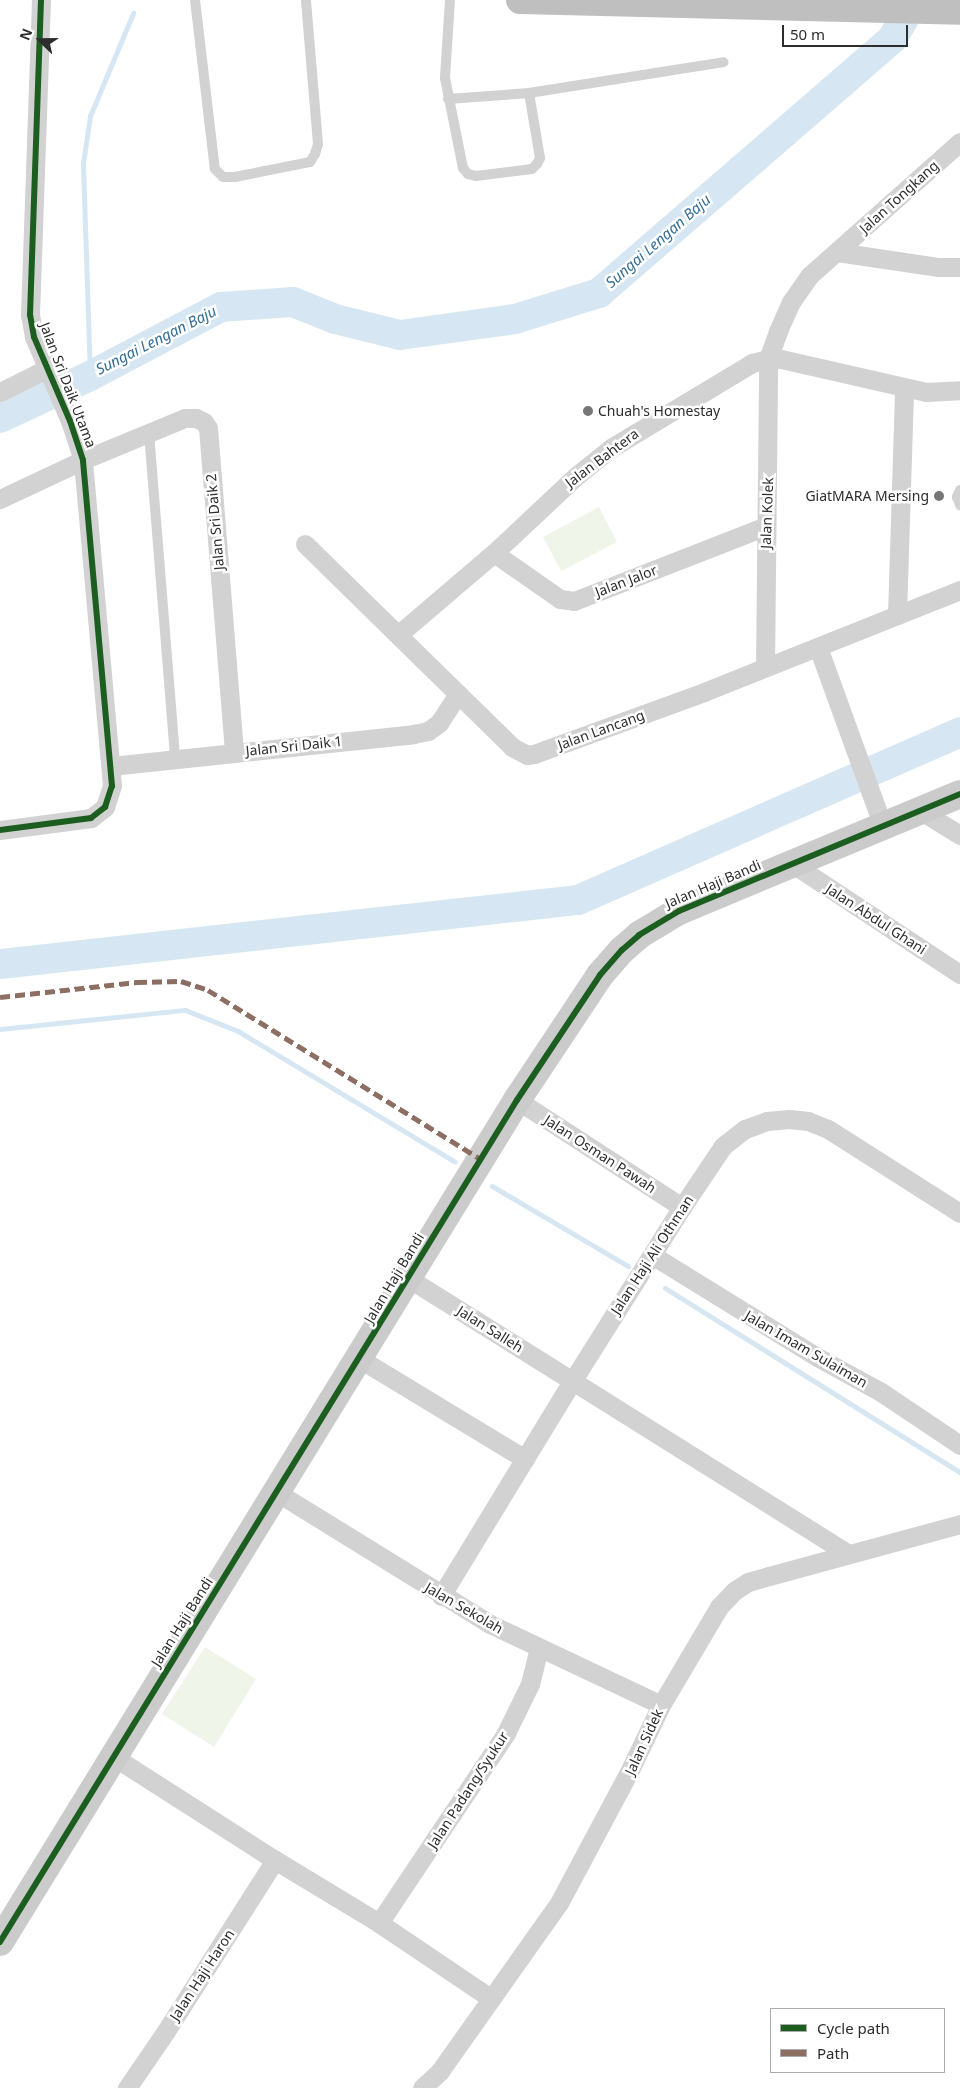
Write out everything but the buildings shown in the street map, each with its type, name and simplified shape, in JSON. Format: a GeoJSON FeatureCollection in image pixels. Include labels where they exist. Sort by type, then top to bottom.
{"type":"FeatureCollection","features":[{"type":"Feature","properties":{"kind":"highway"},"geometry":{"type":"LineString","coordinates":[[520,0],[693,2],[875,10],[955,11]]}},
{"type":"Feature","properties":{"kind":"street","name":"Jalan Sri Daik Utama"},"geometry":{"type":"LineString","coordinates":[[0,830],[76,822],[99,814],[105,807],[112,786],[83,460],[70,421],[34,337],[30,294],[42,0]]}},
{"type":"Feature","properties":{"kind":"street","name":"Jalan Tongkang"},"geometry":{"type":"LineString","coordinates":[[768,359],[784,316],[800,287],[819,266],[960,142]]}},
{"type":"Feature","properties":{"kind":"street","name":"Jalan Tongkang"},"geometry":{"type":"LineString","coordinates":[[837,252],[940,267],[960,267]]}},
{"type":"Feature","properties":{"kind":"street","name":"Jalan Bahtera"},"geometry":{"type":"LineString","coordinates":[[399,634],[494,553],[546,503],[611,448],[752,363],[768,359],[781,359],[926,392],[960,390]]}},
{"type":"Feature","properties":{"kind":"street","name":"Jalan Kolek"},"geometry":{"type":"LineString","coordinates":[[765,667],[768,359]]}},
{"type":"Feature","properties":{"kind":"street"},"geometry":{"type":"LineString","coordinates":[[0,392],[49,375]]}},
{"type":"Feature","properties":{"kind":"street"},"geometry":{"type":"LineString","coordinates":[[897,615],[904,388]]}},
{"type":"Feature","properties":{"kind":"street","name":"Jalan Sri Daik 2"},"geometry":{"type":"LineString","coordinates":[[0,499],[83,460],[185,418],[196,418],[204,422],[208,428],[234,752]]}},
{"type":"Feature","properties":{"kind":"street","name":"Jalan Jalor"},"geometry":{"type":"LineString","coordinates":[[494,553],[560,599],[574,601],[766,526]]}},
{"type":"Feature","properties":{"kind":"street","name":"Jalan Lancang"},"geometry":{"type":"LineString","coordinates":[[305,544],[399,634],[512,747],[526,755],[534,754],[704,692],[960,590]]}},
{"type":"Feature","properties":{"kind":"street"},"geometry":{"type":"LineString","coordinates":[[818,647],[883,827]]}},
{"type":"Feature","properties":{"kind":"street","name":"Jalan Sri Daik 1"},"geometry":{"type":"LineString","coordinates":[[111,766],[428,731],[439,723],[458,694]]}},
{"type":"Feature","properties":{"kind":"street","name":"Jalan Haji Bandi"},"geometry":{"type":"LineString","coordinates":[[0,1942],[278,1493],[518,1100],[600,975],[622,950],[639,935],[679,911],[960,794]]}},
{"type":"Feature","properties":{"kind":"street"},"geometry":{"type":"LineString","coordinates":[[921,811],[960,835]]}},
{"type":"Feature","properties":{"kind":"street","name":"Jalan Abdul Ghani"},"geometry":{"type":"LineString","coordinates":[[793,864],[960,974]]}},
{"type":"Feature","properties":{"kind":"street","name":"Jalan Osman Pawah"},"geometry":{"type":"LineString","coordinates":[[518,1100],[682,1207]]}},
{"type":"Feature","properties":{"kind":"street","name":"Jalan Haji Ali Othman"},"geometry":{"type":"LineString","coordinates":[[441,1596],[572,1380],[682,1207],[723,1146],[745,1129],[767,1121],[788,1119],[808,1121],[828,1129],[960,1213]]}},
{"type":"Feature","properties":{"kind":"street","name":"Jalan Imam Sulaiman"},"geometry":{"type":"LineString","coordinates":[[652,1255],[819,1358],[888,1397],[960,1445]]}},
{"type":"Feature","properties":{"kind":"street","name":"Jalan Salleh"},"geometry":{"type":"LineString","coordinates":[[408,1278],[847,1553]]}},
{"type":"Feature","properties":{"kind":"street"},"geometry":{"type":"LineString","coordinates":[[360,1359],[525,1459]]}},
{"type":"Feature","properties":{"kind":"street","name":"Jalan Sekolah"},"geometry":{"type":"LineString","coordinates":[[278,1493],[441,1596],[490,1624],[661,1705]]}},
{"type":"Feature","properties":{"kind":"street","name":"Jalan Sidek"},"geometry":{"type":"LineString","coordinates":[[422,2088],[440,2071],[564,1895],[628,1774],[661,1705],[719,1607],[734,1591],[748,1582],[847,1553],[960,1524]]}},
{"type":"Feature","properties":{"kind":"street","name":"Jalan Padang/Syukur"},"geometry":{"type":"LineString","coordinates":[[379,1922],[506,1733],[530,1684],[539,1648]]}},
{"type":"Feature","properties":{"kind":"street"},"geometry":{"type":"LineString","coordinates":[[114,1757],[275,1860],[379,1922],[490,1998]]}},
{"type":"Feature","properties":{"kind":"street","name":"Jalan Haji Haron"},"geometry":{"type":"LineString","coordinates":[[127,2088],[166,2031],[275,1860]]}},
{"type":"Feature","properties":{"kind":"lane"},"geometry":{"type":"LineString","coordinates":[[195,0],[215,169],[223,177],[235,178],[310,162],[316,154],[318,144],[306,0]]}},
{"type":"Feature","properties":{"kind":"lane"},"geometry":{"type":"LineString","coordinates":[[450,0],[445,59],[448,99],[463,168],[468,174],[476,176],[532,169],[538,164],[540,158],[529,93]]}},
{"type":"Feature","properties":{"kind":"lane"},"geometry":{"type":"LineString","coordinates":[[448,99],[529,93],[724,62]]}},
{"type":"Feature","properties":{"kind":"lane"},"geometry":{"type":"LineString","coordinates":[[149,433],[176,759]]}},
{"type":"Feature","properties":{"kind":"lane"},"geometry":{"type":"LineString","coordinates":[[960,490],[957,497],[960,505]]}},
{"type":"Feature","properties":{"kind":"shaded area"},"geometry":{"type":"Polygon","coordinates":[[[599,507],[617,542],[561,571],[543,537],[599,507]]]}},
{"type":"Feature","properties":{"kind":"shaded area"},"geometry":{"type":"Polygon","coordinates":[[[205,1647],[256,1679],[214,1747],[162,1714],[205,1647]]]}},
{"type":"Feature","properties":{"kind":"waterway","name":"Sungai Lengan Baju"},"geometry":{"type":"LineString","coordinates":[[0,418],[90,376],[221,307],[293,302],[335,319],[400,335],[515,319],[599,293],[892,39],[915,0]]}},
{"type":"Feature","properties":{"kind":"waterway"},"geometry":{"type":"LineString","coordinates":[[90,376],[83,163],[90,116],[133,13]]}},
{"type":"Feature","properties":{"kind":"waterway"},"geometry":{"type":"LineString","coordinates":[[0,964],[578,900],[960,732]]}},
{"type":"Feature","properties":{"kind":"waterway"},"geometry":{"type":"LineString","coordinates":[[0,1029],[185,1010],[238,1031],[455,1162]]}},
{"type":"Feature","properties":{"kind":"waterway"},"geometry":{"type":"LineString","coordinates":[[492,1186],[628,1266]]}},
{"type":"Feature","properties":{"kind":"waterway"},"geometry":{"type":"LineString","coordinates":[[665,1288],[960,1472]]}},
{"type":"Feature","properties":{"kind":"marked path"},"geometry":{"type":"LineString","coordinates":[[0,997],[137,982],[181,981],[208,990],[481,1159]]}},
{"type":"Feature","properties":{"kind":"cycle path"},"geometry":{"type":"LineString","coordinates":[[0,830],[91,818],[105,807],[112,786],[83,460],[70,421],[34,337],[30,315],[41,0]]}},
{"type":"Feature","properties":{"kind":"cycle path"},"geometry":{"type":"LineString","coordinates":[[0,1942],[517,1100],[600,975],[622,950],[639,935],[679,911],[960,794]]}},
{"type":"Feature","properties":{"kind":"place","name":"Chuah's Homestay"},"geometry":{"type":"Point","coordinates":[588,411]}},
{"type":"Feature","properties":{"kind":"place","name":"GiatMARA Mersing"},"geometry":{"type":"Point","coordinates":[939,496]}}]}
